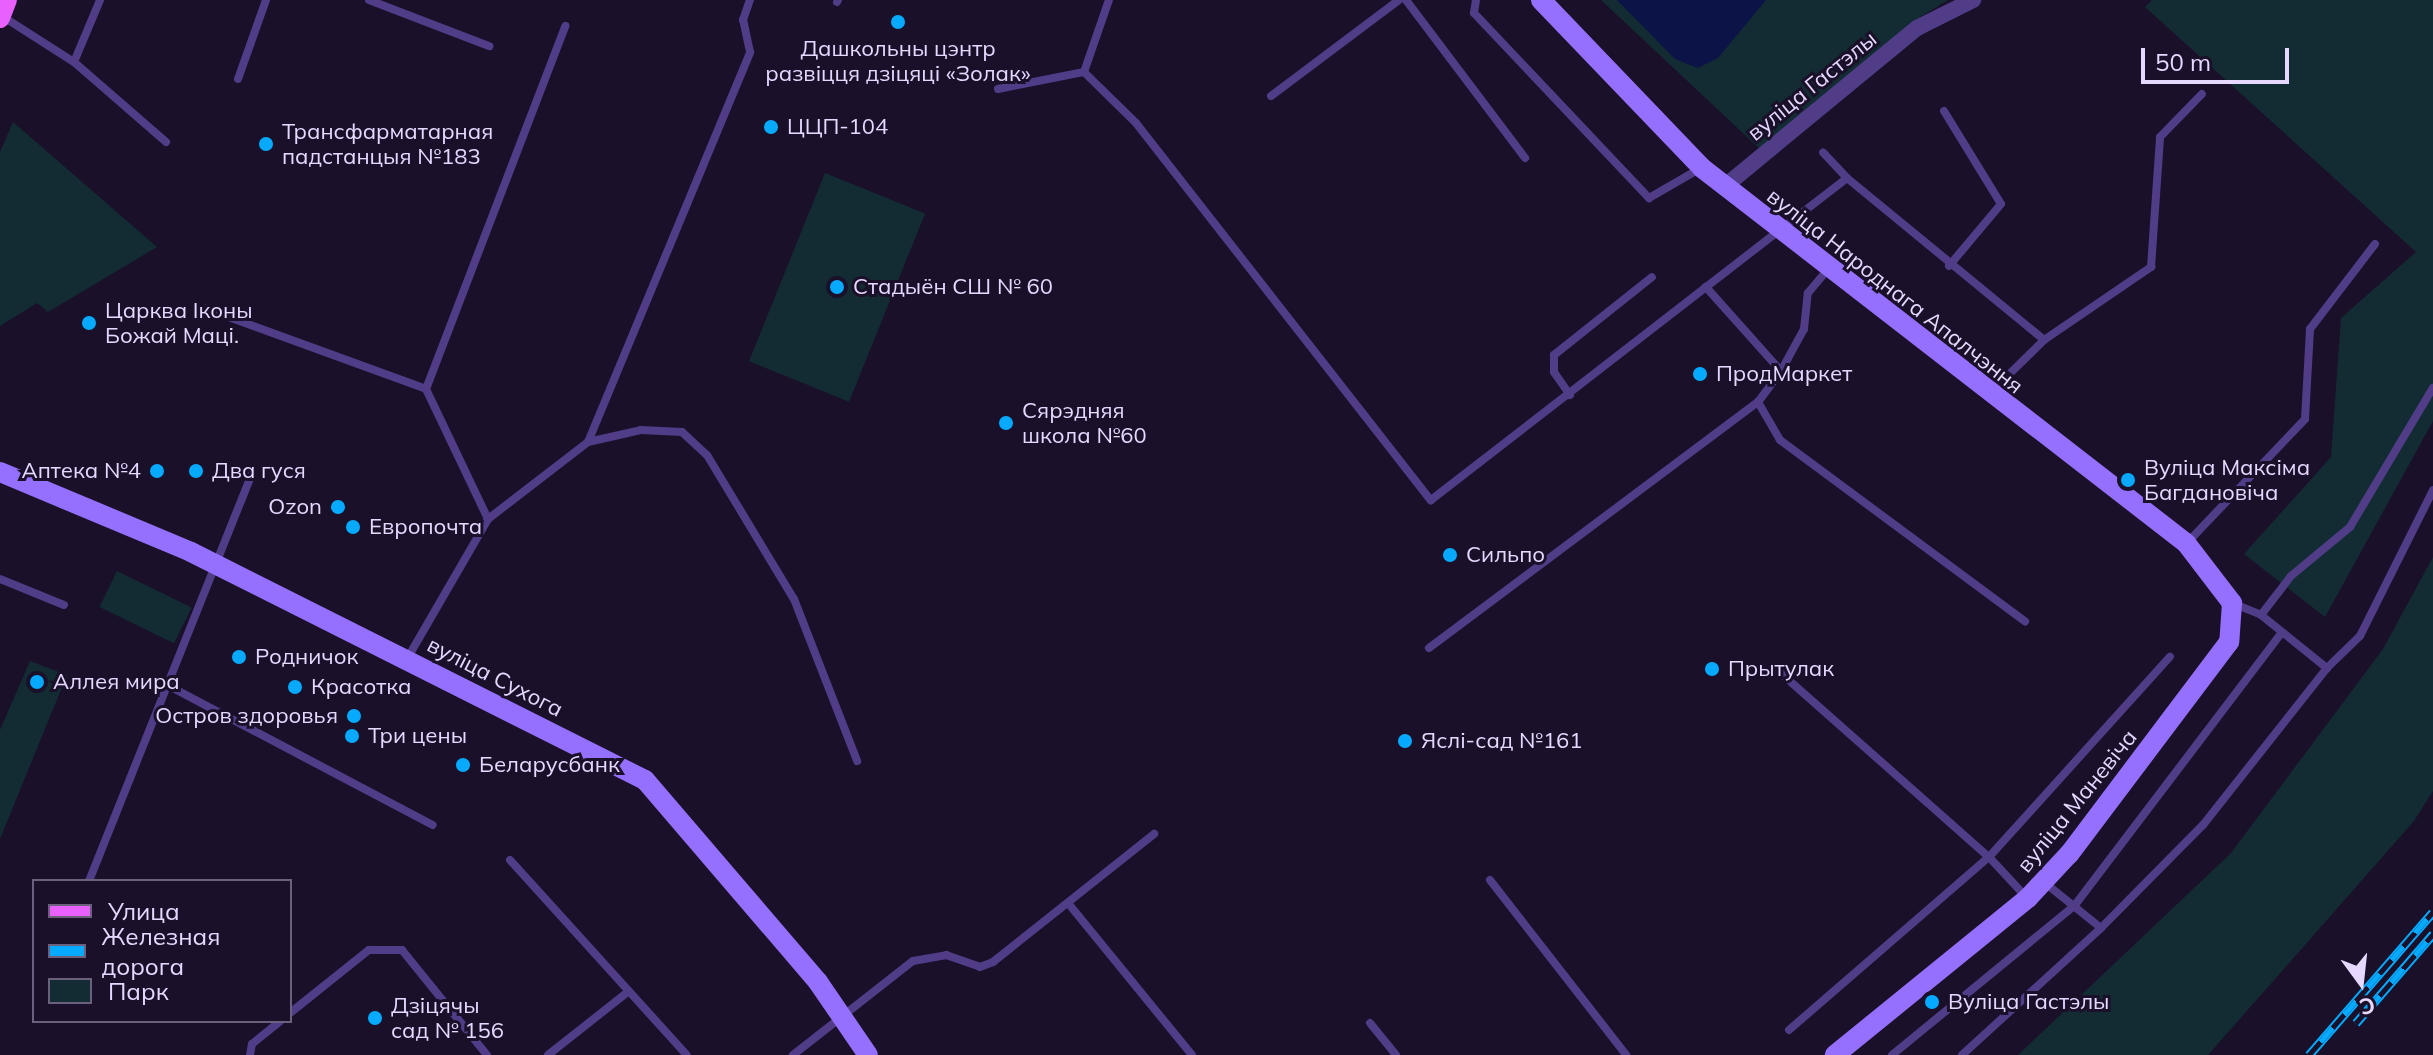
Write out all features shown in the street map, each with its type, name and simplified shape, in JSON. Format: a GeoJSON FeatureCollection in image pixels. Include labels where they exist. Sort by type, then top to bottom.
{"type":"FeatureCollection","features":[{"type":"Feature","properties":{"kind":"main road"},"geometry":{"type":"LineString","coordinates":[[0,17],[7,0]]}},
{"type":"Feature","properties":{"kind":"street","name":"вуліца Народнага Апалчэння"},"geometry":{"type":"LineString","coordinates":[[1541,0],[1702,168],[1777,232],[2186,543],[2232,603]]}},
{"type":"Feature","properties":{"kind":"street","name":"вуліца Гастэлы"},"geometry":{"type":"LineString","coordinates":[[1724,187],[1917,28],[1973,0]]}},
{"type":"Feature","properties":{"kind":"street","name":"вуліца Сухога"},"geometry":{"type":"LineString","coordinates":[[0,472],[214,564],[645,780],[818,982],[838,1017],[868,1055]]}},
{"type":"Feature","properties":{"kind":"street","name":"вуліца Маневіча"},"geometry":{"type":"LineString","coordinates":[[1835,1055],[2044,883],[2229,642],[2232,603]]}},
{"type":"Feature","properties":{"kind":"lane"},"geometry":{"type":"LineString","coordinates":[[74,62],[100,0]]}},
{"type":"Feature","properties":{"kind":"lane"},"geometry":{"type":"LineString","coordinates":[[238,79],[266,0]]}},
{"type":"Feature","properties":{"kind":"lane"},"geometry":{"type":"LineString","coordinates":[[369,0],[489,46]]}},
{"type":"Feature","properties":{"kind":"lane"},"geometry":{"type":"LineString","coordinates":[[588,442],[750,52],[743,20],[750,0]]}},
{"type":"Feature","properties":{"kind":"lane"},"geometry":{"type":"LineString","coordinates":[[1084,72],[1109,0]]}},
{"type":"Feature","properties":{"kind":"lane"},"geometry":{"type":"LineString","coordinates":[[1271,96],[1399,0]]}},
{"type":"Feature","properties":{"kind":"lane"},"geometry":{"type":"LineString","coordinates":[[1406,0],[1525,158]]}},
{"type":"Feature","properties":{"kind":"lane"},"geometry":{"type":"LineString","coordinates":[[1476,0],[1474,13],[1649,198],[1702,168]]}},
{"type":"Feature","properties":{"kind":"lane"},"geometry":{"type":"LineString","coordinates":[[0,17],[74,62],[166,142]]}},
{"type":"Feature","properties":{"kind":"lane"},"geometry":{"type":"LineString","coordinates":[[426,389],[565,26]]}},
{"type":"Feature","properties":{"kind":"lane"},"geometry":{"type":"LineString","coordinates":[[998,89],[1084,72]]}},
{"type":"Feature","properties":{"kind":"lane"},"geometry":{"type":"LineString","coordinates":[[1084,72],[1136,123],[1424,498],[1436,498],[1847,178]]}},
{"type":"Feature","properties":{"kind":"lane"},"geometry":{"type":"LineString","coordinates":[[1989,395],[2044,340],[2151,267],[2160,137],[2202,94]]}},
{"type":"Feature","properties":{"kind":"lane"},"geometry":{"type":"LineString","coordinates":[[1944,111],[2001,204],[1949,266]]}},
{"type":"Feature","properties":{"kind":"lane"},"geometry":{"type":"LineString","coordinates":[[1823,152],[1847,178],[1949,266],[2044,340]]}},
{"type":"Feature","properties":{"kind":"lane"},"geometry":{"type":"LineString","coordinates":[[2186,543],[2305,419],[2310,329],[2375,244]]}},
{"type":"Feature","properties":{"kind":"lane"},"geometry":{"type":"LineString","coordinates":[[1429,648],[1758,402],[1781,371],[1804,329],[1808,293],[1827,270]]}},
{"type":"Feature","properties":{"kind":"lane"},"geometry":{"type":"LineString","coordinates":[[1570,395],[1554,372],[1554,355],[1652,277]]}},
{"type":"Feature","properties":{"kind":"lane"},"geometry":{"type":"LineString","coordinates":[[1706,287],[1781,371]]}},
{"type":"Feature","properties":{"kind":"lane"},"geometry":{"type":"LineString","coordinates":[[204,308],[426,389],[488,519]]}},
{"type":"Feature","properties":{"kind":"lane"},"geometry":{"type":"LineString","coordinates":[[2261,615],[2291,576],[2350,527],[2433,388]]}},
{"type":"Feature","properties":{"kind":"lane"},"geometry":{"type":"LineString","coordinates":[[1758,402],[1780,440],[2025,621]]}},
{"type":"Feature","properties":{"kind":"lane"},"geometry":{"type":"LineString","coordinates":[[407,660],[488,519],[588,442],[641,430],[682,432],[707,455],[794,599],[857,761]]}},
{"type":"Feature","properties":{"kind":"lane"},"geometry":{"type":"LineString","coordinates":[[90,879],[252,473]]}},
{"type":"Feature","properties":{"kind":"lane"},"geometry":{"type":"LineString","coordinates":[[1962,1055],[2101,928],[2203,825],[2327,668],[2360,636],[2433,490]]}},
{"type":"Feature","properties":{"kind":"lane"},"geometry":{"type":"LineString","coordinates":[[0,579],[64,605]]}},
{"type":"Feature","properties":{"kind":"lane"},"geometry":{"type":"LineString","coordinates":[[2232,603],[2261,615],[2327,668]]}},
{"type":"Feature","properties":{"kind":"lane"},"geometry":{"type":"LineString","coordinates":[[1892,1055],[2075,905],[2281,634]]}},
{"type":"Feature","properties":{"kind":"lane"},"geometry":{"type":"LineString","coordinates":[[1789,1030],[1989,857],[2170,657]]}},
{"type":"Feature","properties":{"kind":"lane"},"geometry":{"type":"LineString","coordinates":[[1774,667],[1989,857],[2028,898]]}},
{"type":"Feature","properties":{"kind":"lane"},"geometry":{"type":"LineString","coordinates":[[169,686],[433,825]]}},
{"type":"Feature","properties":{"kind":"lane"},"geometry":{"type":"LineString","coordinates":[[793,1055],[913,961],[946,955],[980,967],[993,962],[1154,834]]}},
{"type":"Feature","properties":{"kind":"lane"},"geometry":{"type":"LineString","coordinates":[[510,860],[687,1055]]}},
{"type":"Feature","properties":{"kind":"lane"},"geometry":{"type":"LineString","coordinates":[[1490,880],[1626,1055]]}},
{"type":"Feature","properties":{"kind":"lane"},"geometry":{"type":"LineString","coordinates":[[2044,883],[2101,928]]}},
{"type":"Feature","properties":{"kind":"lane"},"geometry":{"type":"LineString","coordinates":[[1068,903],[1192,1055]]}},
{"type":"Feature","properties":{"kind":"lane"},"geometry":{"type":"LineString","coordinates":[[292,1011],[369,950],[402,950],[487,1055]]}},
{"type":"Feature","properties":{"kind":"lane"},"geometry":{"type":"LineString","coordinates":[[548,1055],[629,991]]}},
{"type":"Feature","properties":{"kind":"lane"},"geometry":{"type":"LineString","coordinates":[[250,1055],[252,1044],[278,1023]]}},
{"type":"Feature","properties":{"kind":"lane"},"geometry":{"type":"LineString","coordinates":[[1370,1023],[1396,1055]]}},
{"type":"Feature","properties":{"kind":"green space"},"geometry":{"type":"Polygon","coordinates":[[[1601,0],[1948,0],[1912,22],[1762,151],[1601,0]]]}},
{"type":"Feature","properties":{"kind":"green space"},"geometry":{"type":"Polygon","coordinates":[[[2152,0],[2433,0],[2433,421],[2325,617],[2244,554],[2331,457],[2341,318],[2416,252],[2145,7],[2152,0]]]}},
{"type":"Feature","properties":{"kind":"green space"},"geometry":{"type":"Polygon","coordinates":[[[13,122],[157,247],[48,312],[37,303],[0,326],[0,152],[13,122]]]}},
{"type":"Feature","properties":{"kind":"green space","name":"Стадыён СШ № 60"},"geometry":{"type":"Polygon","coordinates":[[[825,173],[925,213],[849,402],[749,361],[825,173]]]}},
{"type":"Feature","properties":{"kind":"green space"},"geometry":{"type":"Polygon","coordinates":[[[2433,557],[2433,791],[2414,821],[2208,1055],[2018,1055],[2231,853],[2383,649],[2433,557]]]}},
{"type":"Feature","properties":{"kind":"green space"},"geometry":{"type":"Polygon","coordinates":[[[117,571],[192,607],[174,643],[99,607],[117,571]]]}},
{"type":"Feature","properties":{"kind":"green space"},"geometry":{"type":"Polygon","coordinates":[[[30,661],[67,675],[0,839],[0,730],[30,661]]]}},
{"type":"Feature","properties":{"kind":"shaded area"},"geometry":{"type":"Polygon","coordinates":[[[1617,0],[1766,0],[1718,58],[1698,68],[1675,59],[1617,0]]]}},
{"type":"Feature","properties":{"kind":"railway"},"geometry":{"type":"LineString","coordinates":[[2309,1055],[2433,912]]}},
{"type":"Feature","properties":{"kind":"railway"},"geometry":{"type":"LineString","coordinates":[[2356,1023],[2433,934]]}},
{"type":"Feature","properties":{"kind":"place","name":"Дашкольны цэнтр развіцця дзіцяці «Золак»"},"geometry":{"type":"Point","coordinates":[898,22]}},
{"type":"Feature","properties":{"kind":"place","name":"ЦЦП-104"},"geometry":{"type":"Point","coordinates":[771,127]}},
{"type":"Feature","properties":{"kind":"place","name":"Трансфарматарная падстанцыя №183"},"geometry":{"type":"Point","coordinates":[266,144]}},
{"type":"Feature","properties":{"kind":"place","name":"Стадыён СШ № 60"},"geometry":{"type":"Point","coordinates":[837,287]}},
{"type":"Feature","properties":{"kind":"place","name":"Царква Іконы Божай Маці."},"geometry":{"type":"Point","coordinates":[89,323]}},
{"type":"Feature","properties":{"kind":"place","name":"ПродМаркет"},"geometry":{"type":"Point","coordinates":[1700,374]}},
{"type":"Feature","properties":{"kind":"place","name":"Сярэдняя школа №60"},"geometry":{"type":"Point","coordinates":[1006,423]}},
{"type":"Feature","properties":{"kind":"place","name":"Аптека №4"},"geometry":{"type":"Point","coordinates":[157,471]}},
{"type":"Feature","properties":{"kind":"place","name":"Два гуся"},"geometry":{"type":"Point","coordinates":[196,471]}},
{"type":"Feature","properties":{"kind":"place","name":"Вуліца Максіма Багдановіча"},"geometry":{"type":"Point","coordinates":[2128,480]}},
{"type":"Feature","properties":{"kind":"place","name":"Ozon"},"geometry":{"type":"Point","coordinates":[338,507]}},
{"type":"Feature","properties":{"kind":"place","name":"Европочта"},"geometry":{"type":"Point","coordinates":[353,527]}},
{"type":"Feature","properties":{"kind":"place","name":"Сильпо"},"geometry":{"type":"Point","coordinates":[1450,555]}},
{"type":"Feature","properties":{"kind":"place","name":"Родничок"},"geometry":{"type":"Point","coordinates":[239,657]}},
{"type":"Feature","properties":{"kind":"place","name":"Прытулак"},"geometry":{"type":"Point","coordinates":[1712,669]}},
{"type":"Feature","properties":{"kind":"place","name":"Аллея мира"},"geometry":{"type":"Point","coordinates":[37,682]}},
{"type":"Feature","properties":{"kind":"place","name":"Красотка"},"geometry":{"type":"Point","coordinates":[295,687]}},
{"type":"Feature","properties":{"kind":"place","name":"Остров здоровья"},"geometry":{"type":"Point","coordinates":[354,716]}},
{"type":"Feature","properties":{"kind":"place","name":"Три цены"},"geometry":{"type":"Point","coordinates":[352,736]}},
{"type":"Feature","properties":{"kind":"place","name":"Яслі-сад №161"},"geometry":{"type":"Point","coordinates":[1405,741]}},
{"type":"Feature","properties":{"kind":"place","name":"Беларусбанк"},"geometry":{"type":"Point","coordinates":[463,765]}},
{"type":"Feature","properties":{"kind":"place","name":"Вуліца Гастэлы"},"geometry":{"type":"Point","coordinates":[1932,1002]}},
{"type":"Feature","properties":{"kind":"place","name":"Дзіцячы сад № 156"},"geometry":{"type":"Point","coordinates":[375,1018]}}]}
